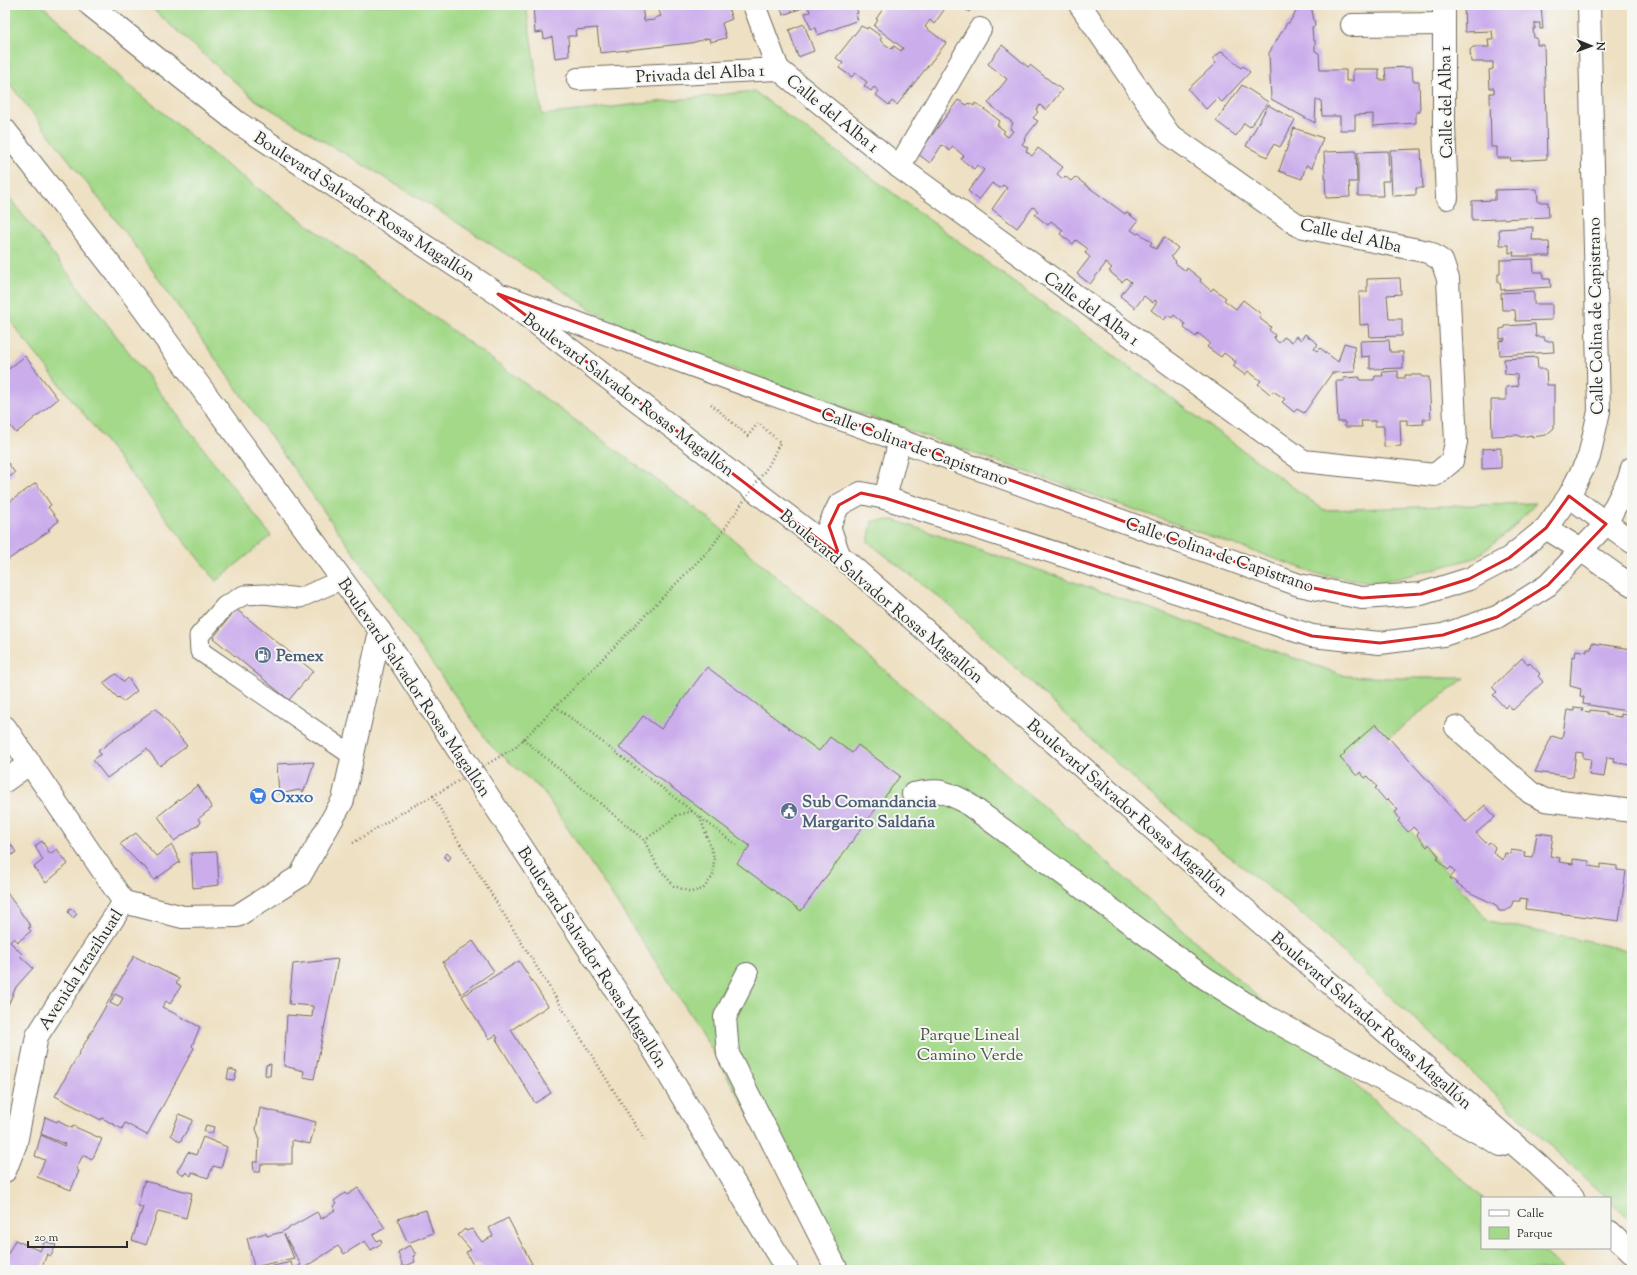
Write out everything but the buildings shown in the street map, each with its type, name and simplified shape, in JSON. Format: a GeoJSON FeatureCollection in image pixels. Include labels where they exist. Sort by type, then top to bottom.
{"type":"FeatureCollection","features":[{"type":"Feature","properties":{"kind":"main road","name":"Boulevard Salvador Rosas Magallón"},"geometry":{"type":"LineString","coordinates":[[90,5],[238,122],[498,294],[839,555],[1537,1164],[1572,1197]]}},
{"type":"Feature","properties":{"kind":"main road","name":"Privada del Alba 1"},"geometry":{"type":"LineString","coordinates":[[578,79],[778,69],[754,5]]}},
{"type":"Feature","properties":{"kind":"main road","name":"Calle del Alba"},"geometry":{"type":"LineString","coordinates":[[1080,5],[1169,134],[1299,226],[1428,252],[1442,261],[1448,279],[1456,442],[1452,461],[1435,475]]}},
{"type":"Feature","properties":{"kind":"main road","name":"Calle Colina de Capistrano"},"geometry":{"type":"LineString","coordinates":[[498,294],[1299,585],[1362,598],[1421,594],[1469,579],[1509,558],[1546,528],[1569,496],[1589,457],[1599,411],[1589,5]]}},
{"type":"Feature","properties":{"kind":"main road","name":"Calle del Alba 1"},"geometry":{"type":"LineString","coordinates":[[1444,14],[1444,126],[1447,198]]}},
{"type":"Feature","properties":{"kind":"main road"},"geometry":{"type":"LineString","coordinates":[[1352,25],[1444,14]]}},
{"type":"Feature","properties":{"kind":"main road"},"geometry":{"type":"LineString","coordinates":[[900,168],[980,29]]}},
{"type":"Feature","properties":{"kind":"main road","name":"Calle del Alba 1"},"geometry":{"type":"LineString","coordinates":[[778,69],[900,168],[1303,461],[1435,475]]}},
{"type":"Feature","properties":{"kind":"main road","name":"Boulevard Salvador Rosas Magallón"},"geometry":{"type":"LineString","coordinates":[[5,130],[119,276],[380,631],[638,1024],[786,1270]]}},
{"type":"Feature","properties":{"kind":"main road"},"geometry":{"type":"LineString","coordinates":[[886,498],[900,440]]}},
{"type":"Feature","properties":{"kind":"main road"},"geometry":{"type":"LineString","coordinates":[[839,555],[829,526],[839,505],[861,493],[886,498],[1312,636],[1380,643],[1443,635],[1497,617],[1548,585],[1606,524],[1629,479],[1632,468]]}},
{"type":"Feature","properties":{"kind":"main road"},"geometry":{"type":"LineString","coordinates":[[1569,496],[1632,542]]}},
{"type":"Feature","properties":{"kind":"main road"},"geometry":{"type":"LineString","coordinates":[[1546,528],[1632,585]]}},
{"type":"Feature","properties":{"kind":"main road","name":"Avenida Iztazihuatl"},"geometry":{"type":"LineString","coordinates":[[5,1171],[16,1143],[37,1036],[124,902],[183,917],[237,916],[300,876],[343,800],[380,631]]}},
{"type":"Feature","properties":{"kind":"main road"},"geometry":{"type":"LineString","coordinates":[[5,727],[124,902]]}},
{"type":"Feature","properties":{"kind":"main road"},"geometry":{"type":"LineString","coordinates":[[1456,727],[1531,793],[1545,800],[1632,811]]}},
{"type":"Feature","properties":{"kind":"main road"},"geometry":{"type":"LineString","coordinates":[[5,781],[30,762]]}},
{"type":"Feature","properties":{"kind":"main road"},"geometry":{"type":"LineString","coordinates":[[913,794],[928,791],[945,792],[964,801],[1205,978],[1262,1014],[1537,1164]]}},
{"type":"Feature","properties":{"kind":"main road"},"geometry":{"type":"LineString","coordinates":[[747,974],[725,1017],[728,1054],[837,1270]]}},
{"type":"Feature","properties":{"kind":"main road"},"geometry":{"type":"LineString","coordinates":[[1611,1233],[1632,1253]]}},
{"type":"Feature","properties":{"kind":"lane"},"geometry":{"type":"LineString","coordinates":[[343,579],[300,598],[264,594],[244,595],[225,606],[199,636],[200,651],[353,756]]}},
{"type":"Feature","properties":{"kind":"path"},"geometry":{"type":"LineString","coordinates":[[406,810],[434,796],[516,747],[711,548],[769,465],[780,442],[758,423],[748,436],[725,417]]}},
{"type":"Feature","properties":{"kind":"path"},"geometry":{"type":"LineString","coordinates":[[555,706],[739,847]]}},
{"type":"Feature","properties":{"kind":"path"},"geometry":{"type":"LineString","coordinates":[[524,738],[644,840],[658,867],[674,886],[691,892],[703,889],[713,876],[714,857],[700,817]]}},
{"type":"Feature","properties":{"kind":"path"},"geometry":{"type":"LineString","coordinates":[[434,796],[454,834],[645,1141]]}},
{"type":"Feature","properties":{"kind":"path"},"geometry":{"type":"LineString","coordinates":[[644,840],[662,828],[675,816],[692,811]]}},
{"type":"Feature","properties":{"kind":"highlighted area"},"geometry":{"type":"Polygon","coordinates":[[[498,294],[1299,585],[1362,598],[1421,594],[1469,579],[1509,558],[1546,528],[1569,496],[1606,524],[1548,585],[1497,617],[1443,635],[1380,643],[1312,636],[885,498],[861,493],[839,505],[829,526],[839,555],[498,294]]]}},
{"type":"Feature","properties":{"kind":"green space","name":"Parque Lineal Camino Verde"},"geometry":{"type":"Polygon","coordinates":[[[5,5],[42,5],[122,79],[226,165],[706,516],[1082,840],[1482,1197],[1481,1249],[1540,1249],[1564,1270],[839,1270],[700,1029],[543,791],[491,746],[128,236],[5,78],[5,5]]]}},
{"type":"Feature","properties":{"kind":"green space"},"geometry":{"type":"Polygon","coordinates":[[[148,5],[526,5],[542,115],[754,91],[1324,510],[1536,503],[1512,529],[1475,558],[1380,583],[1321,575],[625,331],[430,205],[254,99],[148,5]]]}},
{"type":"Feature","properties":{"kind":"green space"},"geometry":{"type":"Polygon","coordinates":[[[5,192],[271,536],[216,581],[5,315],[5,192]]]}},
{"type":"Feature","properties":{"kind":"green space"},"geometry":{"type":"Polygon","coordinates":[[[894,520],[1346,676],[1393,678],[1465,678],[1353,765],[1489,921],[1632,951],[1632,1222],[1611,1203],[1611,1197],[1605,1197],[1302,914],[1144,789],[950,606],[868,542],[872,521],[894,520]]]}},
{"type":"Feature","properties":{"kind":"place","name":"Pemex"},"geometry":{"type":"Point","coordinates":[263,655]}},
{"type":"Feature","properties":{"kind":"place","name":"Oxxo"},"geometry":{"type":"Point","coordinates":[258,796]}},
{"type":"Feature","properties":{"kind":"place","name":"Sub Comandancia Margarito Saldaña"},"geometry":{"type":"Point","coordinates":[789,811]}}]}
